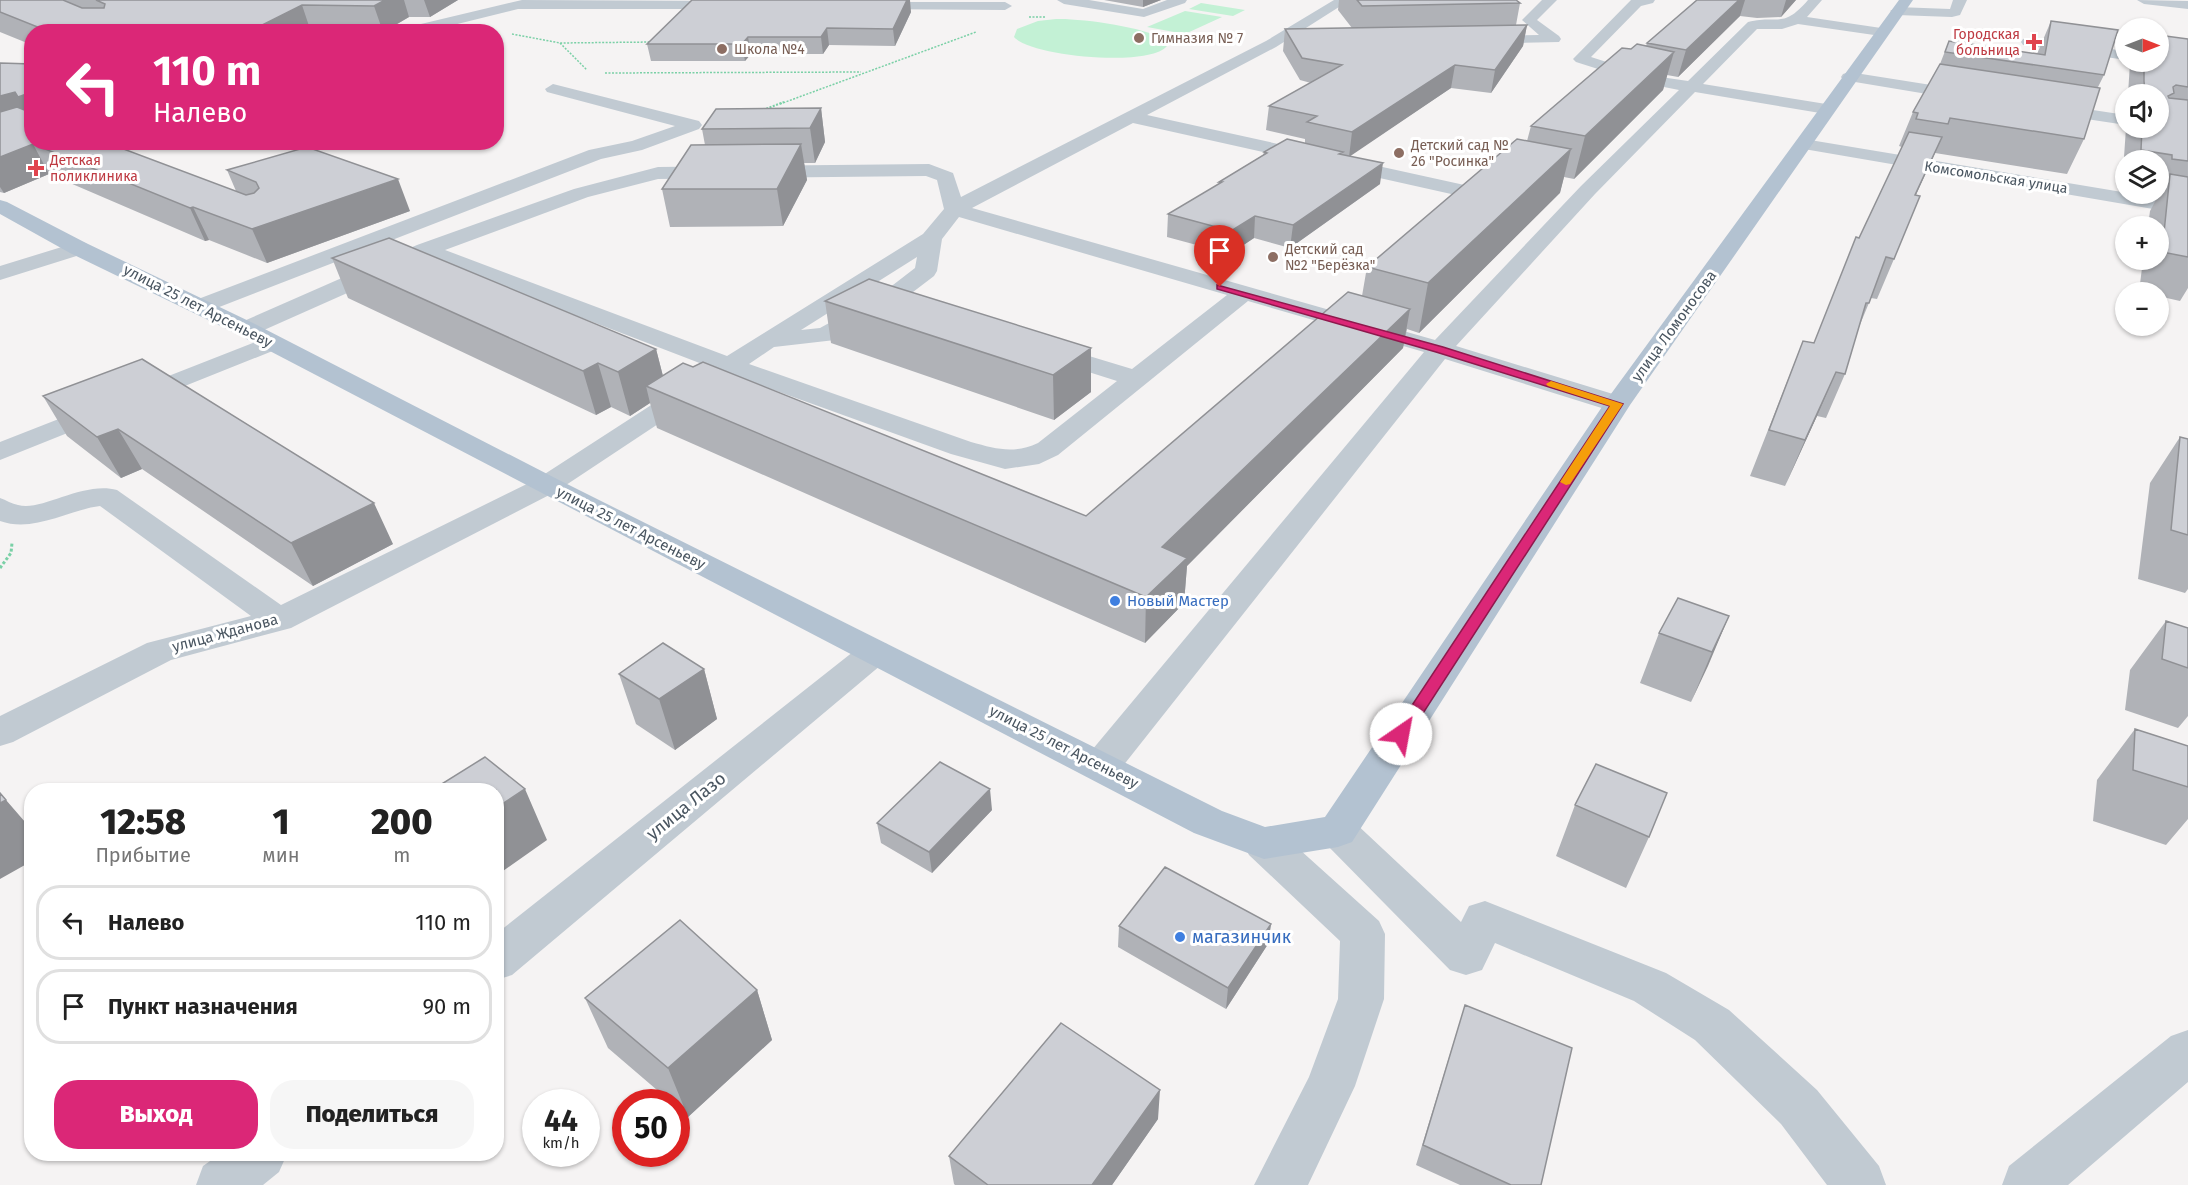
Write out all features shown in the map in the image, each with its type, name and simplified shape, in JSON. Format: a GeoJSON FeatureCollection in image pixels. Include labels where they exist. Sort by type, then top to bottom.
{"type":"FeatureCollection","features":[{"type":"Feature","properties":{"kind":"main road","name":"улица Ломоносова"},"geometry":{"type":"LineString","coordinates":[[1338,831],[1617,404],[1804,144],[1826,109],[1894,14]]}},
{"type":"Feature","properties":{"kind":"main road","name":"улица 25 лет Арсеньеву"},"geometry":{"type":"LineString","coordinates":[[0,206],[78,248],[201,306],[1208,822],[1264,843]]}},
{"type":"Feature","properties":{"kind":"main road"},"geometry":{"type":"LineString","coordinates":[[78,248],[258,336]]}},
{"type":"Feature","properties":{"kind":"main road"},"geometry":{"type":"LineString","coordinates":[[1264,843],[1338,831]]}},
{"type":"Feature","properties":{"kind":"street"},"geometry":{"type":"LineString","coordinates":[[437,24],[537,0]]}},
{"type":"Feature","properties":{"kind":"street"},"geometry":{"type":"LineString","coordinates":[[1064,0],[1144,13],[1180,0]]}},
{"type":"Feature","properties":{"kind":"street"},"geometry":{"type":"LineString","coordinates":[[768,340],[826,335],[899,304],[926,271],[931,239],[954,209],[1285,40],[1343,0]]}},
{"type":"Feature","properties":{"kind":"street"},"geometry":{"type":"LineString","coordinates":[[1550,0],[1529,20],[1568,51],[1608,69],[1690,88],[1826,109]]}},
{"type":"Feature","properties":{"kind":"street"},"geometry":{"type":"LineString","coordinates":[[1798,20],[1815,0]]}},
{"type":"Feature","properties":{"kind":"street"},"geometry":{"type":"LineString","coordinates":[[1101,766],[1440,349],[1577,187],[1690,88],[1753,25],[1779,27],[1798,20],[1952,13],[1955,12],[1960,0]]}},
{"type":"Feature","properties":{"kind":"street"},"geometry":{"type":"LineString","coordinates":[[2144,0],[2188,5]]}},
{"type":"Feature","properties":{"kind":"street"},"geometry":{"type":"LineString","coordinates":[[1619,1],[1642,2]]}},
{"type":"Feature","properties":{"kind":"street"},"geometry":{"type":"LineString","coordinates":[[1541,30],[1465,36],[1568,51],[1642,2]]}},
{"type":"Feature","properties":{"kind":"street"},"geometry":{"type":"LineString","coordinates":[[423,24],[459,5]]}},
{"type":"Feature","properties":{"kind":"street"},"geometry":{"type":"LineString","coordinates":[[515,5],[742,6]]}},
{"type":"Feature","properties":{"kind":"street"},"geometry":{"type":"LineString","coordinates":[[850,6],[1005,6]]}},
{"type":"Feature","properties":{"kind":"street"},"geometry":{"type":"LineString","coordinates":[[1285,40],[1314,33]]}},
{"type":"Feature","properties":{"kind":"street"},"geometry":{"type":"LineString","coordinates":[[2028,42],[2115,54]]}},
{"type":"Feature","properties":{"kind":"street"},"geometry":{"type":"LineString","coordinates":[[1592,85],[1608,69]]}},
{"type":"Feature","properties":{"kind":"street"},"geometry":{"type":"LineString","coordinates":[[1849,77],[1987,99]]}},
{"type":"Feature","properties":{"kind":"street"},"geometry":{"type":"LineString","coordinates":[[201,306],[596,154],[636,146],[693,125],[553,89]]}},
{"type":"Feature","properties":{"kind":"street"},"geometry":{"type":"LineString","coordinates":[[2033,106],[2115,118]]}},
{"type":"Feature","properties":{"kind":"street"},"geometry":{"type":"LineString","coordinates":[[1131,117],[1478,194]]}},
{"type":"Feature","properties":{"kind":"street","name":"Комсомольская улица"},"geometry":{"type":"LineString","coordinates":[[1804,144],[2188,209]]}},
{"type":"Feature","properties":{"kind":"street"},"geometry":{"type":"LineString","coordinates":[[0,452],[258,336],[425,250],[581,193],[658,172],[929,170],[946,177],[954,209]]}},
{"type":"Feature","properties":{"kind":"street"},"geometry":{"type":"LineString","coordinates":[[1461,210],[1495,179]]}},
{"type":"Feature","properties":{"kind":"street"},"geometry":{"type":"LineString","coordinates":[[954,209],[1440,349],[1617,404]]}},
{"type":"Feature","properties":{"kind":"street","name":"улица Жданова"},"geometry":{"type":"LineString","coordinates":[[0,732],[159,651],[279,620],[547,485],[768,340],[931,239]]}},
{"type":"Feature","properties":{"kind":"street"},"geometry":{"type":"LineString","coordinates":[[0,273],[78,248]]}},
{"type":"Feature","properties":{"kind":"street"},"geometry":{"type":"LineString","coordinates":[[425,250],[731,366],[961,448],[1005,460],[1029,458],[1048,449],[1243,294]]}},
{"type":"Feature","properties":{"kind":"street"},"geometry":{"type":"LineString","coordinates":[[1338,320],[1355,304]]}},
{"type":"Feature","properties":{"kind":"street"},"geometry":{"type":"LineString","coordinates":[[1023,343],[1136,379]]}},
{"type":"Feature","properties":{"kind":"street"},"geometry":{"type":"LineString","coordinates":[[0,507],[12,515],[47,512],[78,500],[106,496],[279,620]]}},
{"type":"Feature","properties":{"kind":"street","name":"улица Лазо"},"geometry":{"type":"LineString","coordinates":[[504,954],[875,652]]}},
{"type":"Feature","properties":{"kind":"street"},"geometry":{"type":"LineString","coordinates":[[1338,831],[1466,956],[1485,919],[1650,987],[1712,1025],[1799,1107],[1860,1185]]}},
{"type":"Feature","properties":{"kind":"street"},"geometry":{"type":"LineString","coordinates":[[1264,843],[1363,934],[1361,999],[1330,1086],[1280,1185]]}},
{"type":"Feature","properties":{"kind":"street"},"geometry":{"type":"LineString","coordinates":[[2028,1185],[2188,1052]]}},
{"type":"Feature","properties":{"kind":"street"},"geometry":{"type":"LineString","coordinates":[[222,1185],[252,1161]]}},
{"type":"Feature","properties":{"kind":"path"},"geometry":{"type":"LineString","coordinates":[[506,33],[560,43],[663,42]]}},
{"type":"Feature","properties":{"kind":"path"},"geometry":{"type":"LineString","coordinates":[[560,43],[590,73]]}},
{"type":"Feature","properties":{"kind":"path"},"geometry":{"type":"LineString","coordinates":[[601,73],[865,72]]}},
{"type":"Feature","properties":{"kind":"green space"},"geometry":{"type":"Polygon","coordinates":[[[1201,3],[1245,10],[1233,16],[1189,9],[1201,3]]]}},
{"type":"Feature","properties":{"kind":"green space"},"geometry":{"type":"Polygon","coordinates":[[[1185,11],[1222,17],[1185,34],[1147,27],[1185,11]]]}},
{"type":"Feature","properties":{"kind":"green space"},"geometry":{"type":"Polygon","coordinates":[[[1056,19],[1127,27],[1164,39],[1167,46],[1156,53],[1138,57],[1090,57],[1042,50],[1024,44],[1014,37],[1017,29],[1038,21],[1056,19]]]}},
{"type":"Feature","properties":{"kind":"building"},"geometry":{"type":"Polygon","coordinates":[[[0,0],[63,0],[82,8],[104,8],[105,4],[96,0],[385,0],[374,6],[302,5],[264,24],[30,24],[0,12],[0,0]]]}},
{"type":"Feature","properties":{"kind":"building"},"geometry":{"type":"Polygon","coordinates":[[[692,0],[907,0],[893,29],[827,28],[821,37],[748,37],[742,44],[647,44],[692,0]]]}},
{"type":"Feature","properties":{"kind":"building"},"geometry":{"type":"Polygon","coordinates":[[[1357,0],[1516,0],[1520,3],[1362,6],[1357,0]]]}},
{"type":"Feature","properties":{"kind":"building"},"geometry":{"type":"Polygon","coordinates":[[[1697,0],[1739,0],[1686,50],[1647,43],[1697,0]]]}},
{"type":"Feature","properties":{"kind":"building"},"geometry":{"type":"Polygon","coordinates":[[[2051,21],[2115,30],[2115,40],[2104,75],[1945,52],[1949,41],[1954,42],[1956,38],[1970,44],[2045,55],[2051,21]]]}},
{"type":"Feature","properties":{"kind":"building"},"geometry":{"type":"Polygon","coordinates":[[[1527,25],[1495,70],[1455,65],[1352,132],[1307,122],[1317,116],[1269,106],[1342,65],[1302,58],[1285,29],[1527,25]]]}},
{"type":"Feature","properties":{"kind":"building"},"geometry":{"type":"Polygon","coordinates":[[[2169,36],[2188,39],[2188,87],[2176,85],[2173,87],[2174,93],[2169,96],[2169,84],[2144,84],[2144,72],[2169,72],[2169,36]]]}},
{"type":"Feature","properties":{"kind":"building"},"geometry":{"type":"Polygon","coordinates":[[[1637,44],[1674,52],[1585,136],[1531,126],[1622,48],[1631,49],[1637,44]]]}},
{"type":"Feature","properties":{"kind":"building"},"geometry":{"type":"Polygon","coordinates":[[[0,63],[24,64],[24,95],[18,97],[15,92],[0,96],[0,63]]]}},
{"type":"Feature","properties":{"kind":"building"},"geometry":{"type":"Polygon","coordinates":[[[1940,64],[2100,88],[2084,139],[1950,118],[1948,124],[1916,119],[1918,113],[1913,112],[1940,64]]]}},
{"type":"Feature","properties":{"kind":"building"},"geometry":{"type":"Polygon","coordinates":[[[2169,98],[2188,100],[2188,161],[2172,159],[2169,150],[2141,150],[2142,138],[2169,138],[2169,98]]]}},
{"type":"Feature","properties":{"kind":"building"},"geometry":{"type":"Polygon","coordinates":[[[17,107],[24,110],[24,148],[0,157],[0,112],[17,107]]]}},
{"type":"Feature","properties":{"kind":"building"},"geometry":{"type":"Polygon","coordinates":[[[821,108],[810,128],[702,129],[716,109],[821,108]]]}},
{"type":"Feature","properties":{"kind":"building"},"geometry":{"type":"Polygon","coordinates":[[[1909,132],[1942,137],[1915,195],[1920,196],[1894,259],[1886,257],[1869,303],[1866,303],[1845,374],[1836,372],[1805,440],[1769,430],[1803,341],[1814,343],[1856,237],[1859,238],[1909,132]]]}},
{"type":"Feature","properties":{"kind":"building"},"geometry":{"type":"Polygon","coordinates":[[[1287,139],[1343,152],[1339,154],[1383,163],[1293,225],[1255,216],[1231,231],[1168,214],[1222,182],[1219,182],[1287,139]]]}},
{"type":"Feature","properties":{"kind":"building"},"geometry":{"type":"Polygon","coordinates":[[[1517,139],[1571,149],[1428,283],[1367,267],[1517,139]]]}},
{"type":"Feature","properties":{"kind":"building"},"geometry":{"type":"Polygon","coordinates":[[[801,144],[777,189],[662,189],[691,145],[801,144]]]}},
{"type":"Feature","properties":{"kind":"building"},"geometry":{"type":"Polygon","coordinates":[[[48,150],[126,150],[246,195],[254,193],[259,188],[256,182],[227,170],[297,150],[316,150],[398,179],[252,229],[193,207],[190,208],[48,150]]]}},
{"type":"Feature","properties":{"kind":"building"},"geometry":{"type":"Polygon","coordinates":[[[2170,174],[2188,177],[2188,257],[2169,253],[2169,216],[2166,216],[2167,204],[2169,204],[2170,174]]]}},
{"type":"Feature","properties":{"kind":"building"},"geometry":{"type":"Polygon","coordinates":[[[389,238],[656,349],[618,372],[598,363],[583,371],[332,258],[389,238]]]}},
{"type":"Feature","properties":{"kind":"building"},"geometry":{"type":"Polygon","coordinates":[[[869,279],[1091,348],[1053,375],[825,301],[869,279]]]}},
{"type":"Feature","properties":{"kind":"building"},"geometry":{"type":"Polygon","coordinates":[[[1348,292],[1410,309],[1162,547],[1187,558],[1146,597],[646,386],[683,363],[693,367],[703,362],[1086,516],[1348,292]]]}},
{"type":"Feature","properties":{"kind":"building"},"geometry":{"type":"Polygon","coordinates":[[[142,359],[374,503],[291,543],[118,429],[97,437],[43,396],[142,359]]]}},
{"type":"Feature","properties":{"kind":"building"},"geometry":{"type":"Polygon","coordinates":[[[2180,437],[2188,439],[2188,535],[2171,530],[2180,437]]]}},
{"type":"Feature","properties":{"kind":"building"},"geometry":{"type":"Polygon","coordinates":[[[1678,598],[1729,616],[1712,652],[1659,633],[1678,598]]]}},
{"type":"Feature","properties":{"kind":"building"},"geometry":{"type":"Polygon","coordinates":[[[2166,621],[2188,628],[2188,668],[2162,659],[2166,621]]]}},
{"type":"Feature","properties":{"kind":"building"},"geometry":{"type":"Polygon","coordinates":[[[663,643],[704,669],[659,699],[619,674],[663,643]]]}},
{"type":"Feature","properties":{"kind":"building"},"geometry":{"type":"Polygon","coordinates":[[[2135,729],[2188,746],[2188,787],[2133,770],[2135,729]]]}},
{"type":"Feature","properties":{"kind":"building"},"geometry":{"type":"Polygon","coordinates":[[[485,757],[525,789],[504,803],[504,783],[443,783],[485,757]]]}},
{"type":"Feature","properties":{"kind":"building"},"geometry":{"type":"Polygon","coordinates":[[[940,762],[990,789],[929,852],[877,823],[940,762]]]}},
{"type":"Feature","properties":{"kind":"building"},"geometry":{"type":"Polygon","coordinates":[[[1596,764],[1667,793],[1649,837],[1575,805],[1596,764]]]}},
{"type":"Feature","properties":{"kind":"building"},"geometry":{"type":"Polygon","coordinates":[[[0,793],[6,800],[0,803],[0,793]]]}},
{"type":"Feature","properties":{"kind":"building"},"geometry":{"type":"Polygon","coordinates":[[[1165,867],[1271,924],[1228,988],[1119,926],[1165,867]]]}},
{"type":"Feature","properties":{"kind":"building"},"geometry":{"type":"Polygon","coordinates":[[[680,920],[757,990],[668,1068],[585,998],[680,920]]]}},
{"type":"Feature","properties":{"kind":"building"},"geometry":{"type":"Polygon","coordinates":[[[1465,1005],[1572,1048],[1541,1185],[1511,1185],[1423,1145],[1465,1005]]]}},
{"type":"Feature","properties":{"kind":"building"},"geometry":{"type":"Polygon","coordinates":[[[1061,1023],[1160,1090],[1092,1185],[988,1185],[949,1156],[1061,1023]]]}},
{"type":"Feature","properties":{"kind":"slow traffic"},"geometry":{"type":"LineString","coordinates":[[1551,384],[1617,404],[1566,482]]}},
{"type":"Feature","properties":{"kind":"place","name":"Гимназия № 7"},"geometry":{"type":"Point","coordinates":[1139,38]}},
{"type":"Feature","properties":{"kind":"place","name":"Городская больница"},"geometry":{"type":"Point","coordinates":[2034,42]}},
{"type":"Feature","properties":{"kind":"place","name":"Школа №4"},"geometry":{"type":"Point","coordinates":[722,49]}},
{"type":"Feature","properties":{"kind":"place","name":"Детский сад № 26 \"Росинка\""},"geometry":{"type":"Point","coordinates":[1399,153]}},
{"type":"Feature","properties":{"kind":"place","name":"Детская поликлиника"},"geometry":{"type":"Point","coordinates":[36,168]}},
{"type":"Feature","properties":{"kind":"place","name":"Детский сад №2 \"Берёзка\""},"geometry":{"type":"Point","coordinates":[1273,257]}},
{"type":"Feature","properties":{"kind":"place","name":"Новый Мастер"},"geometry":{"type":"Point","coordinates":[1115,601]}},
{"type":"Feature","properties":{"kind":"place","name":"магазинчик"},"geometry":{"type":"Point","coordinates":[1180,937]}},
{"type":"Feature","properties":{"kind":"route"},"geometry":{"type":"LineString","coordinates":[[1220,287],[1440,349],[1617,404],[1401,734]]}}]}
